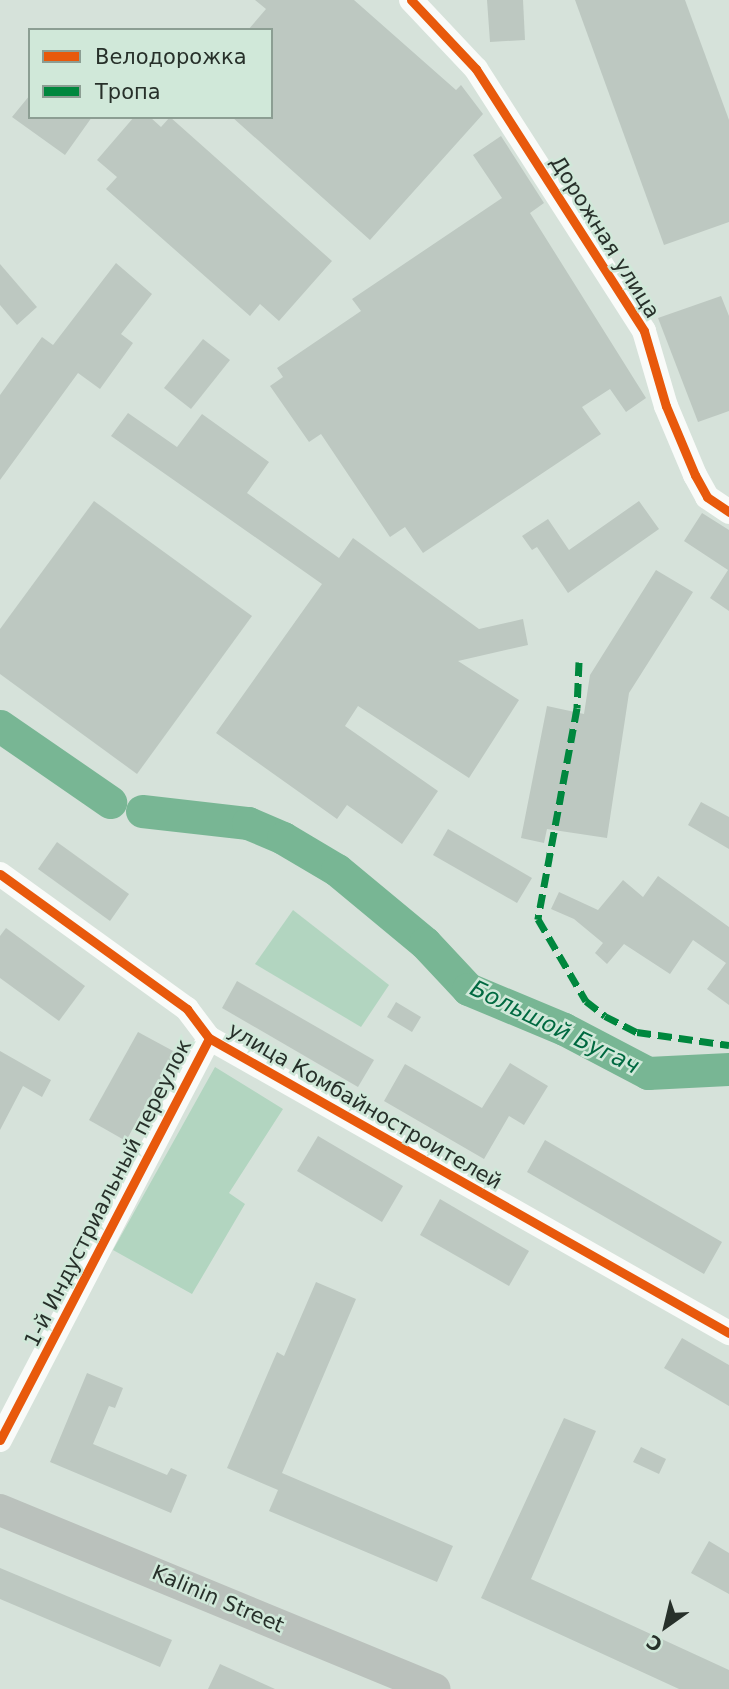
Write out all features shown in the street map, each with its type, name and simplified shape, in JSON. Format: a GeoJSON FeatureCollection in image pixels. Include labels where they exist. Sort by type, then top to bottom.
{"type":"FeatureCollection","features":[{"type":"Feature","properties":{"kind":"main road","name":"Kalinin Street"},"geometry":{"type":"LineString","coordinates":[[0,1510],[435,1689]]}},
{"type":"Feature","properties":{"kind":"street","name":"Дорожная улица"},"geometry":{"type":"LineString","coordinates":[[411,0],[475,69],[645,331],[666,406],[695,475],[707,497],[729,512]]}},
{"type":"Feature","properties":{"kind":"street","name":"улица Комбайностроителей"},"geometry":{"type":"LineString","coordinates":[[2,881],[187,1009],[209,1038],[729,1333]]}},
{"type":"Feature","properties":{"kind":"street","name":"1-й Индустриальный переулок"},"geometry":{"type":"LineString","coordinates":[[0,1440],[209,1038]]}},
{"type":"Feature","properties":{"kind":"green space"},"geometry":{"type":"Polygon","coordinates":[[[293,910],[389,985],[361,1027],[255,964],[293,910]]]}},
{"type":"Feature","properties":{"kind":"green space"},"geometry":{"type":"Polygon","coordinates":[[[215,1067],[283,1109],[229,1193],[245,1204],[192,1294],[113,1250],[215,1067]]]}},
{"type":"Feature","properties":{"kind":"building"},"geometry":{"type":"Polygon","coordinates":[[[255,0],[354,0],[456,90],[461,85],[483,114],[370,240],[234,119],[273,119],[273,28],[250,28],[266,9],[255,0]]]}},
{"type":"Feature","properties":{"kind":"building"},"geometry":{"type":"Polygon","coordinates":[[[487,0],[523,0],[525,40],[490,42],[487,0]]]}},
{"type":"Feature","properties":{"kind":"building"},"geometry":{"type":"Polygon","coordinates":[[[575,0],[685,0],[729,120],[729,222],[664,245],[575,0]]]}},
{"type":"Feature","properties":{"kind":"building"},"geometry":{"type":"Polygon","coordinates":[[[28,97],[28,119],[91,119],[65,155],[12,117],[28,97]]]}},
{"type":"Feature","properties":{"kind":"building"},"geometry":{"type":"Polygon","coordinates":[[[132,119],[152,119],[161,127],[168,119],[172,119],[332,261],[279,321],[260,304],[250,316],[106,189],[117,177],[97,160],[132,119]]]}},
{"type":"Feature","properties":{"kind":"building"},"geometry":{"type":"Polygon","coordinates":[[[501,136],[544,203],[530,213],[646,398],[626,412],[610,389],[582,407],[601,434],[423,553],[405,527],[390,537],[321,434],[309,442],[270,386],[283,377],[277,368],[361,311],[352,299],[502,198],[473,155],[501,136]]]}},
{"type":"Feature","properties":{"kind":"building"},"geometry":{"type":"Polygon","coordinates":[[[116,263],[152,294],[121,334],[133,343],[100,389],[78,373],[0,480],[0,395],[42,337],[53,345],[116,263]]]}},
{"type":"Feature","properties":{"kind":"building"},"geometry":{"type":"Polygon","coordinates":[[[0,264],[37,307],[17,325],[0,305],[0,264]]]}},
{"type":"Feature","properties":{"kind":"building"},"geometry":{"type":"Polygon","coordinates":[[[721,296],[729,316],[729,411],[698,422],[658,318],[721,296]]]}},
{"type":"Feature","properties":{"kind":"building"},"geometry":{"type":"Polygon","coordinates":[[[203,339],[230,360],[191,409],[164,388],[203,339]]]}},
{"type":"Feature","properties":{"kind":"building"},"geometry":{"type":"Polygon","coordinates":[[[128,413],[177,447],[202,414],[269,462],[247,493],[339,558],[353,538],[479,629],[523,619],[528,645],[458,661],[519,700],[469,778],[358,706],[345,726],[438,791],[402,844],[347,805],[337,819],[216,733],[322,584],[111,436],[128,413]]]}},
{"type":"Feature","properties":{"kind":"building"},"geometry":{"type":"Polygon","coordinates":[[[94,501],[252,616],[137,774],[0,674],[0,629],[94,501]]]}},
{"type":"Feature","properties":{"kind":"building"},"geometry":{"type":"Polygon","coordinates":[[[639,501],[659,529],[568,593],[537,547],[532,550],[522,536],[548,519],[569,550],[639,501]]]}},
{"type":"Feature","properties":{"kind":"building"},"geometry":{"type":"Polygon","coordinates":[[[702,513],[729,530],[729,611],[710,598],[728,570],[684,541],[702,513]]]}},
{"type":"Feature","properties":{"kind":"building"},"geometry":{"type":"Polygon","coordinates":[[[656,570],[693,592],[629,693],[607,838],[547,829],[544,843],[521,838],[547,706],[584,714],[590,675],[656,570]]]}},
{"type":"Feature","properties":{"kind":"building"},"geometry":{"type":"Polygon","coordinates":[[[701,802],[729,817],[729,849],[688,825],[701,802]]]}},
{"type":"Feature","properties":{"kind":"building"},"geometry":{"type":"Polygon","coordinates":[[[448,829],[532,878],[517,903],[433,855],[448,829]]]}},
{"type":"Feature","properties":{"kind":"building"},"geometry":{"type":"Polygon","coordinates":[[[57,842],[129,894],[110,921],[38,869],[57,842]]]}},
{"type":"Feature","properties":{"kind":"building"},"geometry":{"type":"Polygon","coordinates":[[[658,876],[729,927],[729,1005],[707,989],[726,963],[693,940],[670,974],[624,944],[607,964],[595,953],[603,943],[574,919],[551,909],[559,892],[598,910],[623,880],[643,897],[658,876]]]}},
{"type":"Feature","properties":{"kind":"building"},"geometry":{"type":"Polygon","coordinates":[[[6,928],[85,986],[59,1021],[0,978],[0,936],[6,928]]]}},
{"type":"Feature","properties":{"kind":"building"},"geometry":{"type":"Polygon","coordinates":[[[237,981],[374,1060],[358,1087],[222,1008],[237,981]]]}},
{"type":"Feature","properties":{"kind":"building"},"geometry":{"type":"Polygon","coordinates":[[[396,1002],[421,1017],[412,1032],[387,1017],[396,1002]]]}},
{"type":"Feature","properties":{"kind":"building"},"geometry":{"type":"Polygon","coordinates":[[[138,1032],[175,1052],[126,1141],[89,1120],[138,1032]]]}},
{"type":"Feature","properties":{"kind":"building"},"geometry":{"type":"Polygon","coordinates":[[[0,1051],[51,1080],[42,1097],[23,1086],[0,1130],[0,1051]]]}},
{"type":"Feature","properties":{"kind":"building"},"geometry":{"type":"Polygon","coordinates":[[[510,1063],[548,1086],[524,1125],[509,1116],[484,1159],[384,1101],[405,1064],[482,1108],[510,1063]]]}},
{"type":"Feature","properties":{"kind":"building"},"geometry":{"type":"Polygon","coordinates":[[[318,1136],[403,1186],[382,1222],[297,1171],[318,1136]]]}},
{"type":"Feature","properties":{"kind":"building"},"geometry":{"type":"Polygon","coordinates":[[[545,1140],[722,1242],[704,1274],[527,1172],[545,1140]]]}},
{"type":"Feature","properties":{"kind":"building"},"geometry":{"type":"Polygon","coordinates":[[[440,1199],[529,1251],[509,1286],[420,1235],[440,1199]]]}},
{"type":"Feature","properties":{"kind":"building"},"geometry":{"type":"Polygon","coordinates":[[[316,1282],[356,1299],[282,1473],[453,1546],[437,1582],[269,1511],[278,1490],[227,1468],[277,1352],[284,1356],[316,1282]]]}},
{"type":"Feature","properties":{"kind":"building"},"geometry":{"type":"Polygon","coordinates":[[[682,1338],[729,1365],[729,1406],[664,1368],[682,1338]]]}},
{"type":"Feature","properties":{"kind":"building"},"geometry":{"type":"Polygon","coordinates":[[[87,1373],[123,1388],[115,1408],[109,1406],[93,1444],[167,1475],[171,1468],[187,1475],[171,1513],[50,1462],[87,1373]]]}},
{"type":"Feature","properties":{"kind":"building"},"geometry":{"type":"Polygon","coordinates":[[[564,1418],[596,1431],[531,1579],[729,1670],[729,1689],[679,1689],[481,1598],[564,1418]]]}},
{"type":"Feature","properties":{"kind":"building"},"geometry":{"type":"Polygon","coordinates":[[[641,1447],[666,1459],[659,1474],[633,1462],[641,1447]]]}},
{"type":"Feature","properties":{"kind":"building"},"geometry":{"type":"Polygon","coordinates":[[[709,1541],[729,1553],[729,1594],[691,1573],[709,1541]]]}},
{"type":"Feature","properties":{"kind":"building"},"geometry":{"type":"Polygon","coordinates":[[[0,1568],[172,1640],[160,1667],[0,1599],[0,1568]]]}},
{"type":"Feature","properties":{"kind":"building"},"geometry":{"type":"Polygon","coordinates":[[[220,1664],[275,1689],[208,1689],[220,1664]]]}},
{"type":"Feature","properties":{"kind":"waterway","name":"Большой Бугач"},"geometry":{"type":"LineString","coordinates":[[0,726],[110,802]]}},
{"type":"Feature","properties":{"kind":"waterway","name":"Большой Бугач"},"geometry":{"type":"LineString","coordinates":[[142,811],[248,823],[283,838],[337,870],[425,943],[468,989],[564,1029],[648,1073],[729,1069]]}},
{"type":"Feature","properties":{"kind":"marked path"},"geometry":{"type":"LineString","coordinates":[[579,662],[577,708],[538,919],[586,1001],[605,1016],[637,1032],[729,1045]]}},
{"type":"Feature","properties":{"kind":"cycle path"},"geometry":{"type":"LineString","coordinates":[[411,0],[476,69],[644,331],[666,406],[695,475],[707,497],[729,512]]}},
{"type":"Feature","properties":{"kind":"cycle path"},"geometry":{"type":"LineString","coordinates":[[0,874],[187,1009],[209,1038],[729,1333]]}},
{"type":"Feature","properties":{"kind":"cycle path"},"geometry":{"type":"LineString","coordinates":[[0,1440],[209,1038]]}}]}
